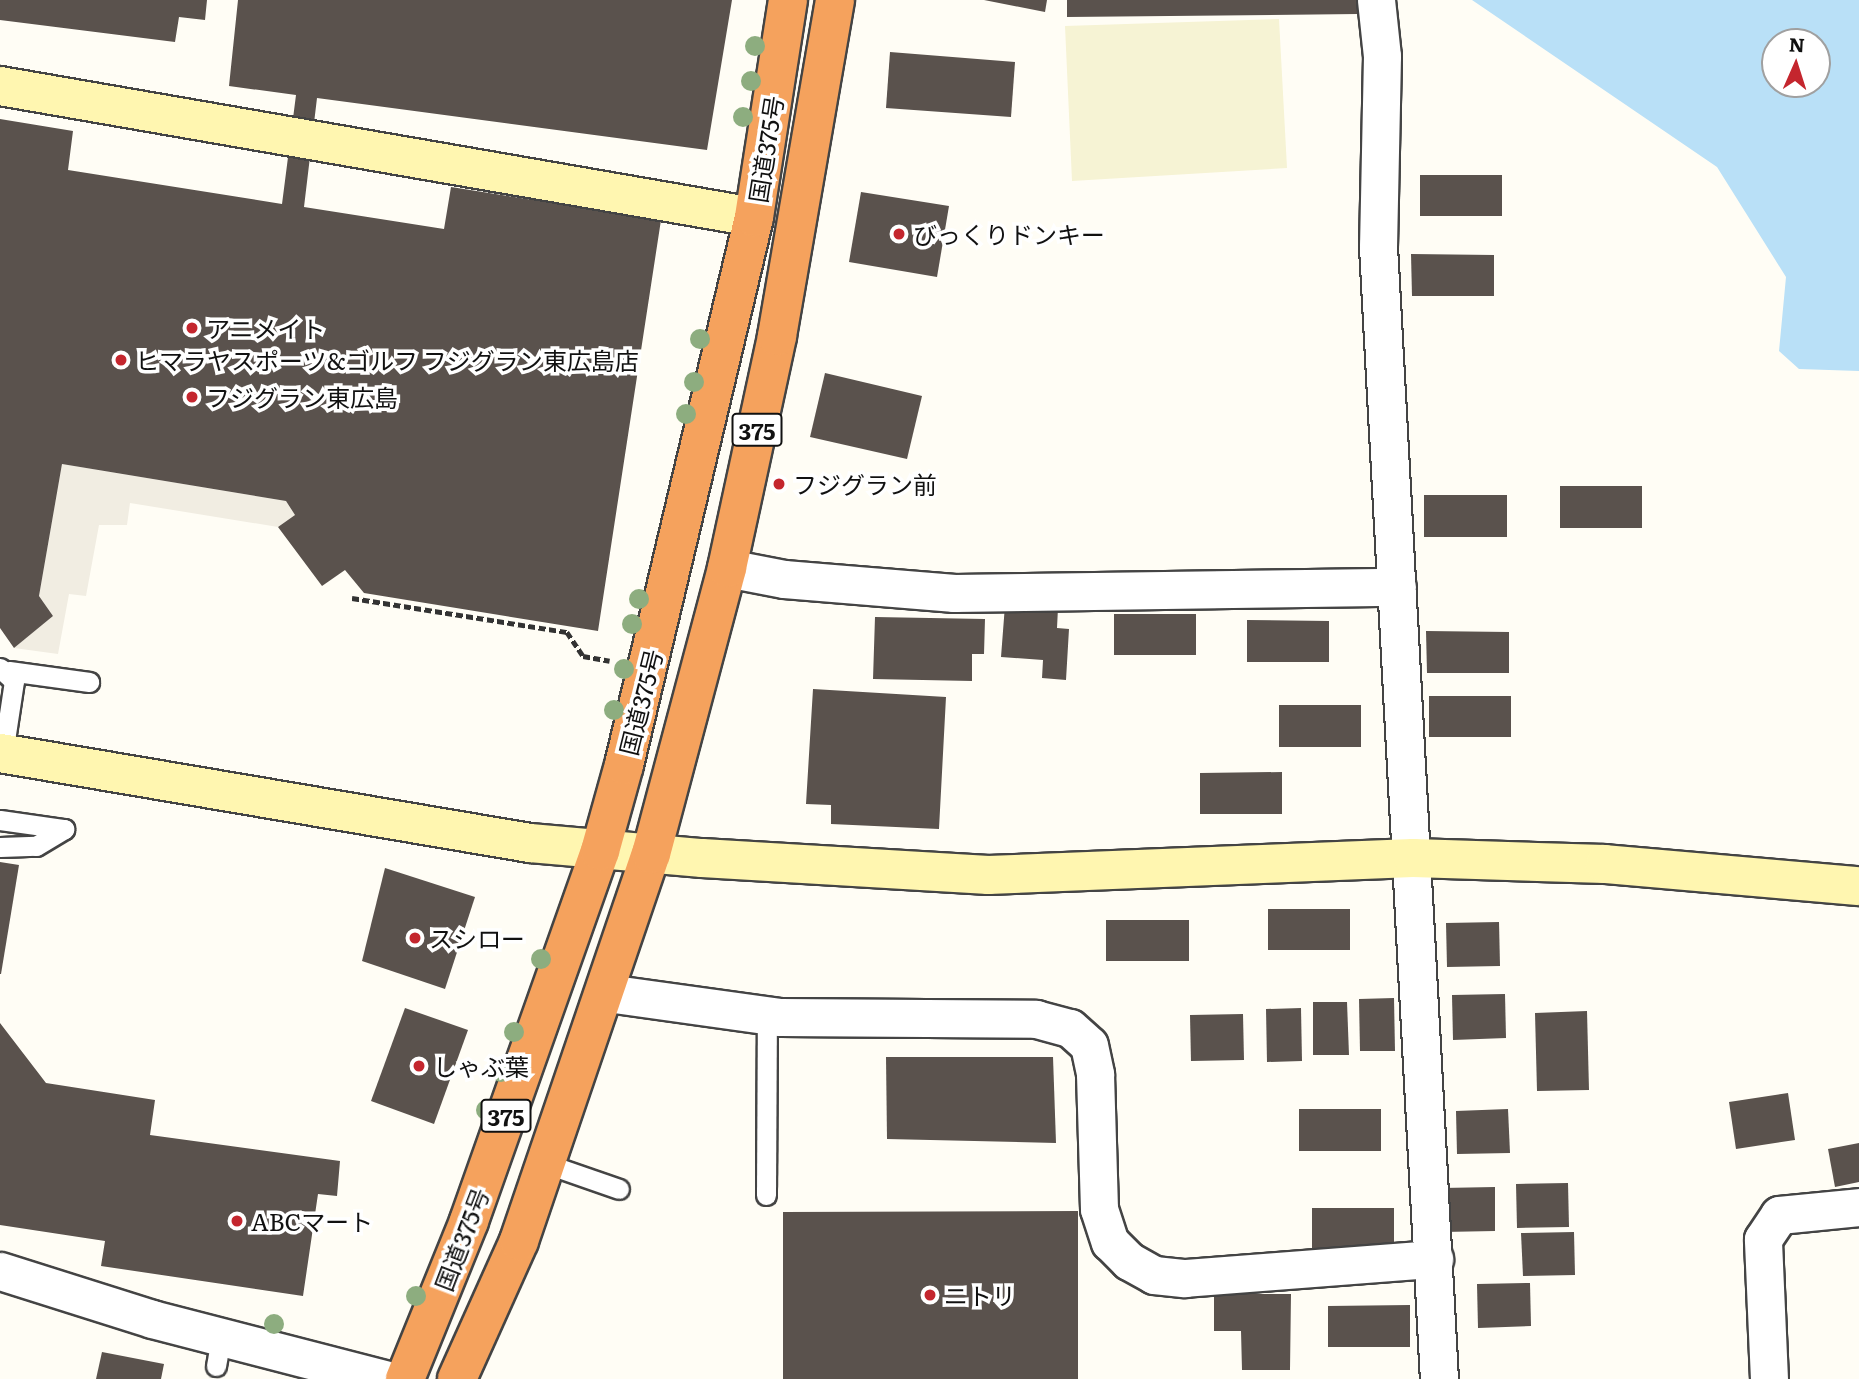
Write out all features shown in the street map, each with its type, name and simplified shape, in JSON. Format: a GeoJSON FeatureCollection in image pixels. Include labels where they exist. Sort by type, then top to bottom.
{"type":"FeatureCollection","features":[{"type":"Feature","properties":{"kind":"highway","name":"国道375号"},"geometry":{"type":"LineString","coordinates":[[405,1379],[600,850],[691,498],[754,217],[788,0]]}},
{"type":"Feature","properties":{"kind":"highway","name":"国道375号"},"geometry":{"type":"LineString","coordinates":[[457,1379],[547,1164],[652,854],[726,568],[784,301],[835,0]]}},
{"type":"Feature","properties":{"kind":"street"},"geometry":{"type":"LineString","coordinates":[[1376,0],[1382,56],[1378,246],[1439,1379]]}},
{"type":"Feature","properties":{"kind":"street"},"geometry":{"type":"LineString","coordinates":[[0,86],[754,217]]}},
{"type":"Feature","properties":{"kind":"street"},"geometry":{"type":"LineString","coordinates":[[726,568],[784,579],[954,593],[1397,587]]}},
{"type":"Feature","properties":{"kind":"street"},"geometry":{"type":"LineString","coordinates":[[1,753],[600,850],[652,854],[988,875],[1413,859],[1605,864],[1859,886]]}},
{"type":"Feature","properties":{"kind":"street"},"geometry":{"type":"LineString","coordinates":[[607,993],[767,1016],[1036,1019],[1070,1028],[1089,1045],[1095,1074],[1099,1209],[1110,1242],[1154,1275],[1434,1259]]}},
{"type":"Feature","properties":{"kind":"street"},"geometry":{"type":"LineString","coordinates":[[1769,1379],[1763,1239],[1779,1215],[1859,1207]]}},
{"type":"Feature","properties":{"kind":"street"},"geometry":{"type":"LineString","coordinates":[[0,1271],[219,1352],[384,1379]]}},
{"type":"Feature","properties":{"kind":"lane"},"geometry":{"type":"LineString","coordinates":[[4,669],[89,682]]}},
{"type":"Feature","properties":{"kind":"lane"},"geometry":{"type":"LineString","coordinates":[[1,753],[14,681],[4,669]]}},
{"type":"Feature","properties":{"kind":"lane"},"geometry":{"type":"LineString","coordinates":[[0,820],[64,829],[36,846],[0,847]]}},
{"type":"Feature","properties":{"kind":"lane"},"geometry":{"type":"LineString","coordinates":[[766,1195],[767,1016]]}},
{"type":"Feature","properties":{"kind":"lane"},"geometry":{"type":"LineString","coordinates":[[547,1164],[619,1189]]}},
{"type":"Feature","properties":{"kind":"path"},"geometry":{"type":"LineString","coordinates":[[352,598],[567,632],[583,656],[610,661]]}},
{"type":"Feature","properties":{"kind":"shaded area"},"geometry":{"type":"Polygon","coordinates":[[[1279,19],[1287,168],[1072,181],[1065,26],[1279,19]]]}},
{"type":"Feature","properties":{"kind":"shaded area"},"geometry":{"type":"Polygon","coordinates":[[[62,464],[286,501],[295,515],[278,527],[130,503],[127,525],[99,525],[86,596],[69,594],[58,654],[14,648],[53,616],[39,596],[62,464]]]}},
{"type":"Feature","properties":{"kind":"water"},"geometry":{"type":"Polygon","coordinates":[[[1472,0],[1859,0],[1859,371],[1799,369],[1779,351],[1786,277],[1717,167],[1472,0]]]}},
{"type":"Feature","properties":{"kind":"building"},"geometry":{"type":"Polygon","coordinates":[[[0,0],[207,0],[205,20],[179,17],[175,42],[0,20],[0,0]]]}},
{"type":"Feature","properties":{"kind":"building"},"geometry":{"type":"Polygon","coordinates":[[[238,0],[732,0],[707,150],[317,98],[304,207],[444,229],[451,187],[661,220],[598,631],[364,593],[345,570],[322,586],[278,527],[295,515],[286,501],[62,464],[39,596],[53,616],[14,648],[0,628],[0,119],[73,131],[68,170],[282,204],[296,95],[229,86],[238,0]]]}},
{"type":"Feature","properties":{"kind":"building"},"geometry":{"type":"Polygon","coordinates":[[[984,0],[1047,0],[1045,12],[984,0]]]}},
{"type":"Feature","properties":{"kind":"building"},"geometry":{"type":"Polygon","coordinates":[[[1067,0],[1359,0],[1358,14],[1067,17],[1067,0]]]}},
{"type":"Feature","properties":{"kind":"building"},"geometry":{"type":"Polygon","coordinates":[[[890,52],[1015,62],[1011,117],[886,108],[890,52]]]}},
{"type":"Feature","properties":{"kind":"building"},"geometry":{"type":"Polygon","coordinates":[[[1420,175],[1502,175],[1502,216],[1420,216],[1420,175]]]}},
{"type":"Feature","properties":{"kind":"building","name":"びっくりドンキー"},"geometry":{"type":"Polygon","coordinates":[[[861,192],[949,206],[937,277],[849,262],[861,192]]]}},
{"type":"Feature","properties":{"kind":"building"},"geometry":{"type":"Polygon","coordinates":[[[1411,254],[1494,255],[1494,296],[1412,296],[1411,254]]]}},
{"type":"Feature","properties":{"kind":"building"},"geometry":{"type":"Polygon","coordinates":[[[825,373],[922,396],[907,459],[810,437],[825,373]]]}},
{"type":"Feature","properties":{"kind":"building"},"geometry":{"type":"Polygon","coordinates":[[[1560,486],[1642,486],[1642,528],[1560,528],[1560,486]]]}},
{"type":"Feature","properties":{"kind":"building"},"geometry":{"type":"Polygon","coordinates":[[[1424,495],[1507,495],[1507,537],[1424,537],[1424,495]]]}},
{"type":"Feature","properties":{"kind":"building"},"geometry":{"type":"Polygon","coordinates":[[[1005,605],[1058,608],[1057,628],[1069,629],[1066,680],[1042,678],[1043,660],[1001,657],[1005,605]]]}},
{"type":"Feature","properties":{"kind":"building"},"geometry":{"type":"Polygon","coordinates":[[[1114,614],[1196,614],[1196,655],[1114,655],[1114,614]]]}},
{"type":"Feature","properties":{"kind":"building"},"geometry":{"type":"Polygon","coordinates":[[[875,617],[985,619],[984,654],[972,654],[972,681],[873,679],[875,617]]]}},
{"type":"Feature","properties":{"kind":"building"},"geometry":{"type":"Polygon","coordinates":[[[1247,620],[1329,621],[1329,662],[1247,662],[1247,620]]]}},
{"type":"Feature","properties":{"kind":"building"},"geometry":{"type":"Polygon","coordinates":[[[1426,631],[1509,632],[1509,673],[1427,673],[1426,631]]]}},
{"type":"Feature","properties":{"kind":"building"},"geometry":{"type":"Polygon","coordinates":[[[813,689],[946,697],[939,829],[831,824],[831,805],[806,804],[813,689]]]}},
{"type":"Feature","properties":{"kind":"building"},"geometry":{"type":"Polygon","coordinates":[[[1429,696],[1511,696],[1511,737],[1429,737],[1429,696]]]}},
{"type":"Feature","properties":{"kind":"building"},"geometry":{"type":"Polygon","coordinates":[[[1279,705],[1361,705],[1361,747],[1279,747],[1279,705]]]}},
{"type":"Feature","properties":{"kind":"building"},"geometry":{"type":"Polygon","coordinates":[[[1282,772],[1282,814],[1200,814],[1200,773],[1282,772]]]}},
{"type":"Feature","properties":{"kind":"building"},"geometry":{"type":"Polygon","coordinates":[[[0,862],[19,865],[1,974],[0,974],[0,862]]]}},
{"type":"Feature","properties":{"kind":"building","name":"スシロー"},"geometry":{"type":"Polygon","coordinates":[[[385,868],[475,897],[445,989],[362,961],[385,868]]]}},
{"type":"Feature","properties":{"kind":"building"},"geometry":{"type":"Polygon","coordinates":[[[1268,909],[1350,909],[1350,950],[1268,950],[1268,909]]]}},
{"type":"Feature","properties":{"kind":"building"},"geometry":{"type":"Polygon","coordinates":[[[1106,920],[1189,920],[1189,961],[1106,961],[1106,920]]]}},
{"type":"Feature","properties":{"kind":"building"},"geometry":{"type":"Polygon","coordinates":[[[1499,922],[1500,966],[1447,967],[1446,923],[1499,922]]]}},
{"type":"Feature","properties":{"kind":"building"},"geometry":{"type":"Polygon","coordinates":[[[1505,994],[1506,1038],[1453,1040],[1452,995],[1505,994]]]}},
{"type":"Feature","properties":{"kind":"building"},"geometry":{"type":"Polygon","coordinates":[[[1394,998],[1395,1051],[1360,1051],[1359,999],[1394,998]]]}},
{"type":"Feature","properties":{"kind":"building"},"geometry":{"type":"Polygon","coordinates":[[[1313,1002],[1347,1002],[1349,1055],[1313,1055],[1313,1002]]]}},
{"type":"Feature","properties":{"kind":"building","name":"しゃぶ葉"},"geometry":{"type":"Polygon","coordinates":[[[405,1008],[468,1030],[434,1124],[371,1101],[405,1008]]]}},
{"type":"Feature","properties":{"kind":"building"},"geometry":{"type":"Polygon","coordinates":[[[1301,1008],[1302,1061],[1267,1062],[1266,1009],[1301,1008]]]}},
{"type":"Feature","properties":{"kind":"building"},"geometry":{"type":"Polygon","coordinates":[[[1587,1011],[1589,1090],[1537,1091],[1535,1013],[1587,1011]]]}},
{"type":"Feature","properties":{"kind":"building"},"geometry":{"type":"Polygon","coordinates":[[[1243,1014],[1244,1060],[1191,1061],[1190,1015],[1243,1014]]]}},
{"type":"Feature","properties":{"kind":"building"},"geometry":{"type":"Polygon","coordinates":[[[0,1023],[46,1083],[155,1100],[150,1135],[340,1161],[337,1196],[318,1194],[303,1296],[101,1266],[105,1241],[0,1225],[0,1023]]]}},
{"type":"Feature","properties":{"kind":"building"},"geometry":{"type":"Polygon","coordinates":[[[886,1057],[1053,1057],[1056,1143],[887,1139],[886,1057]]]}},
{"type":"Feature","properties":{"kind":"building"},"geometry":{"type":"Polygon","coordinates":[[[1788,1093],[1795,1140],[1736,1149],[1729,1102],[1788,1093]]]}},
{"type":"Feature","properties":{"kind":"building"},"geometry":{"type":"Polygon","coordinates":[[[1299,1109],[1381,1109],[1381,1151],[1299,1151],[1299,1109]]]}},
{"type":"Feature","properties":{"kind":"building"},"geometry":{"type":"Polygon","coordinates":[[[1508,1109],[1510,1153],[1457,1154],[1456,1111],[1508,1109]]]}},
{"type":"Feature","properties":{"kind":"building"},"geometry":{"type":"Polygon","coordinates":[[[1859,1143],[1859,1182],[1835,1187],[1828,1149],[1859,1143]]]}},
{"type":"Feature","properties":{"kind":"building"},"geometry":{"type":"Polygon","coordinates":[[[1568,1183],[1569,1227],[1517,1228],[1516,1184],[1568,1183]]]}},
{"type":"Feature","properties":{"kind":"building"},"geometry":{"type":"Polygon","coordinates":[[[1495,1187],[1495,1231],[1443,1232],[1442,1188],[1495,1187]]]}},
{"type":"Feature","properties":{"kind":"building"},"geometry":{"type":"Polygon","coordinates":[[[1312,1208],[1394,1208],[1394,1249],[1312,1249],[1312,1208]]]}},
{"type":"Feature","properties":{"kind":"building","name":"ニトリ"},"geometry":{"type":"Polygon","coordinates":[[[1078,1211],[1078,1379],[783,1379],[783,1212],[1078,1211]]]}},
{"type":"Feature","properties":{"kind":"building"},"geometry":{"type":"Polygon","coordinates":[[[1574,1232],[1575,1275],[1523,1276],[1521,1233],[1574,1232]]]}},
{"type":"Feature","properties":{"kind":"building"},"geometry":{"type":"Polygon","coordinates":[[[1530,1283],[1531,1326],[1478,1328],[1477,1284],[1530,1283]]]}},
{"type":"Feature","properties":{"kind":"building"},"geometry":{"type":"Polygon","coordinates":[[[1214,1294],[1291,1294],[1290,1370],[1242,1370],[1241,1331],[1214,1331],[1214,1294]]]}},
{"type":"Feature","properties":{"kind":"building"},"geometry":{"type":"Polygon","coordinates":[[[1410,1305],[1410,1347],[1328,1347],[1328,1306],[1410,1305]]]}},
{"type":"Feature","properties":{"kind":"building"},"geometry":{"type":"Polygon","coordinates":[[[102,1352],[164,1364],[161,1379],[96,1379],[102,1352]]]}},
{"type":"Feature","properties":{"kind":"place","name":"びっくりドンキー"},"geometry":{"type":"Point","coordinates":[899,234]}},
{"type":"Feature","properties":{"kind":"place","name":"アニメイト"},"geometry":{"type":"Point","coordinates":[192,328]}},
{"type":"Feature","properties":{"kind":"place","name":"ヒマラヤスポーツ&ゴルフ フジグラン東広島店"},"geometry":{"type":"Point","coordinates":[121,360]}},
{"type":"Feature","properties":{"kind":"place","name":"フジグラン東広島"},"geometry":{"type":"Point","coordinates":[192,397]}},
{"type":"Feature","properties":{"kind":"place","name":"フジグラン前"},"geometry":{"type":"Point","coordinates":[779,484]}},
{"type":"Feature","properties":{"kind":"place","name":"スシロー"},"geometry":{"type":"Point","coordinates":[415,938]}},
{"type":"Feature","properties":{"kind":"place","name":"しゃぶ葉"},"geometry":{"type":"Point","coordinates":[419,1066]}},
{"type":"Feature","properties":{"kind":"place","name":"ABCマート"},"geometry":{"type":"Point","coordinates":[237,1221]}},
{"type":"Feature","properties":{"kind":"place","name":"ニトリ"},"geometry":{"type":"Point","coordinates":[930,1295]}}]}
